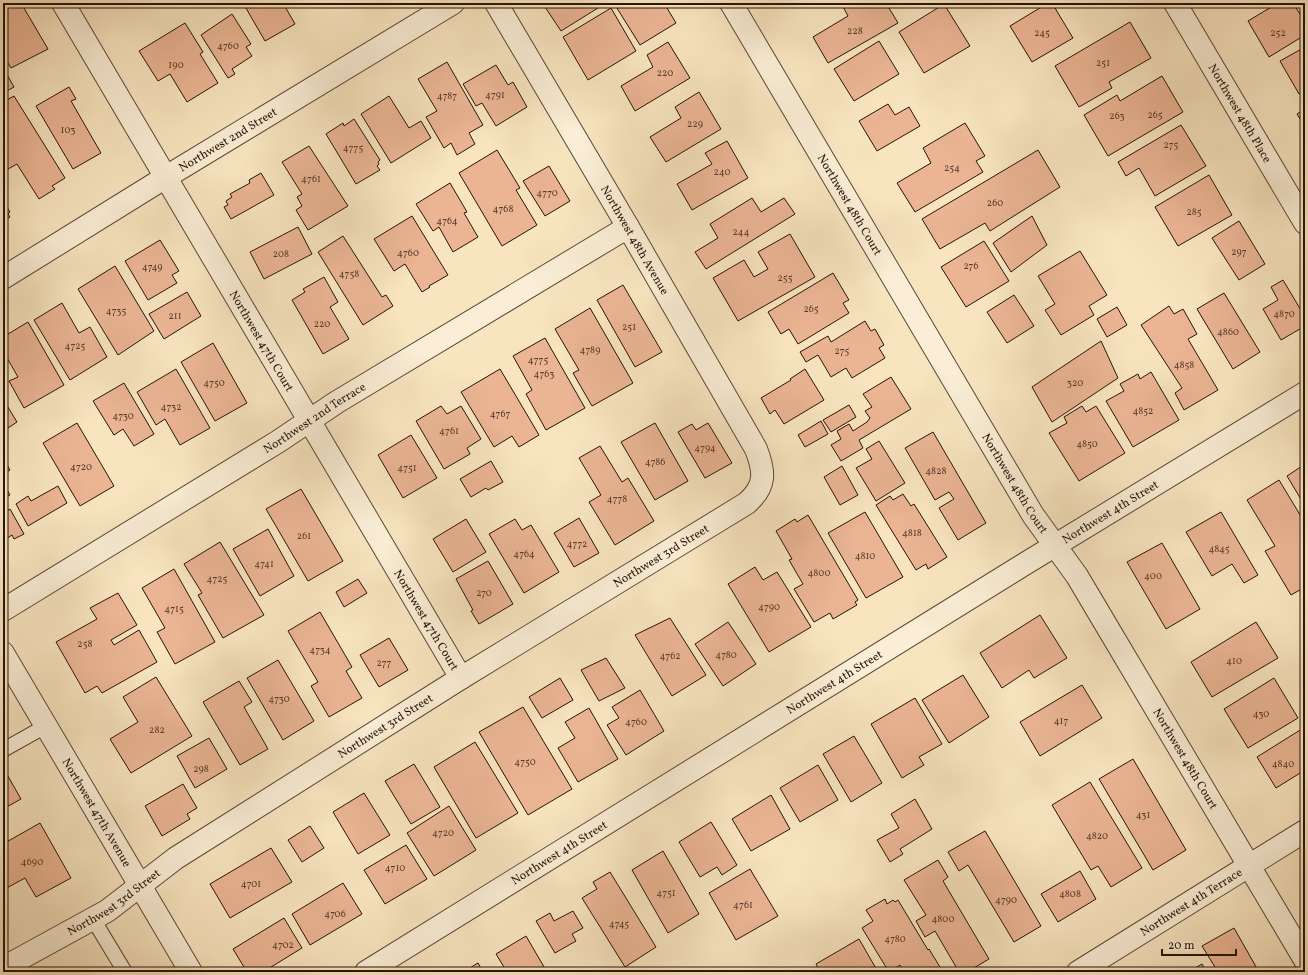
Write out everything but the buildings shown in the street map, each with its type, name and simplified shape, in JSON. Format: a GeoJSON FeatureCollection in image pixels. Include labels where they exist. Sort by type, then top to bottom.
{"type":"FeatureCollection","features":[{"type":"Feature","properties":{"kind":"street","name":"Northwest 47th Court"},"geometry":{"type":"LineString","coordinates":[[63,3],[308,421],[461,678]]}},
{"type":"Feature","properties":{"kind":"street","name":"Northwest 2nd Street"},"geometry":{"type":"LineString","coordinates":[[3,278],[453,3]]}},
{"type":"Feature","properties":{"kind":"street","name":"Northwest 48th Avenue"},"geometry":{"type":"LineString","coordinates":[[496,3],[628,227],[756,449],[763,470],[762,481]]}},
{"type":"Feature","properties":{"kind":"street","name":"Northwest 48th Court"},"geometry":{"type":"LineString","coordinates":[[732,3],[1029,508],[1077,576],[1305,960]]}},
{"type":"Feature","properties":{"kind":"street","name":"Northwest 48th Place"},"geometry":{"type":"LineString","coordinates":[[1175,3],[1305,222]]}},
{"type":"Feature","properties":{"kind":"street","name":"Northwest 2nd Terrace"},"geometry":{"type":"LineString","coordinates":[[3,610],[337,402],[628,227]]}},
{"type":"Feature","properties":{"kind":"street","name":"Northwest 4th Street"},"geometry":{"type":"LineString","coordinates":[[366,972],[1055,545],[1305,393]]}},
{"type":"Feature","properties":{"kind":"street","name":"Northwest 3rd Street"},"geometry":{"type":"LineString","coordinates":[[3,968],[107,912],[176,858],[461,678],[747,503],[754,496],[762,481]]}},
{"type":"Feature","properties":{"kind":"street","name":"Northwest 47th Avenue"},"geometry":{"type":"LineString","coordinates":[[3,653],[191,972]]}},
{"type":"Feature","properties":{"kind":"street","name":"Northwest 4th Terrace"},"geometry":{"type":"LineString","coordinates":[[1078,972],[1305,832]]}},
{"type":"Feature","properties":{"kind":"lane"},"geometry":{"type":"LineString","coordinates":[[3,750],[46,726]]}},
{"type":"Feature","properties":{"kind":"lane"},"geometry":{"type":"LineString","coordinates":[[93,919],[125,972]]}}]}
